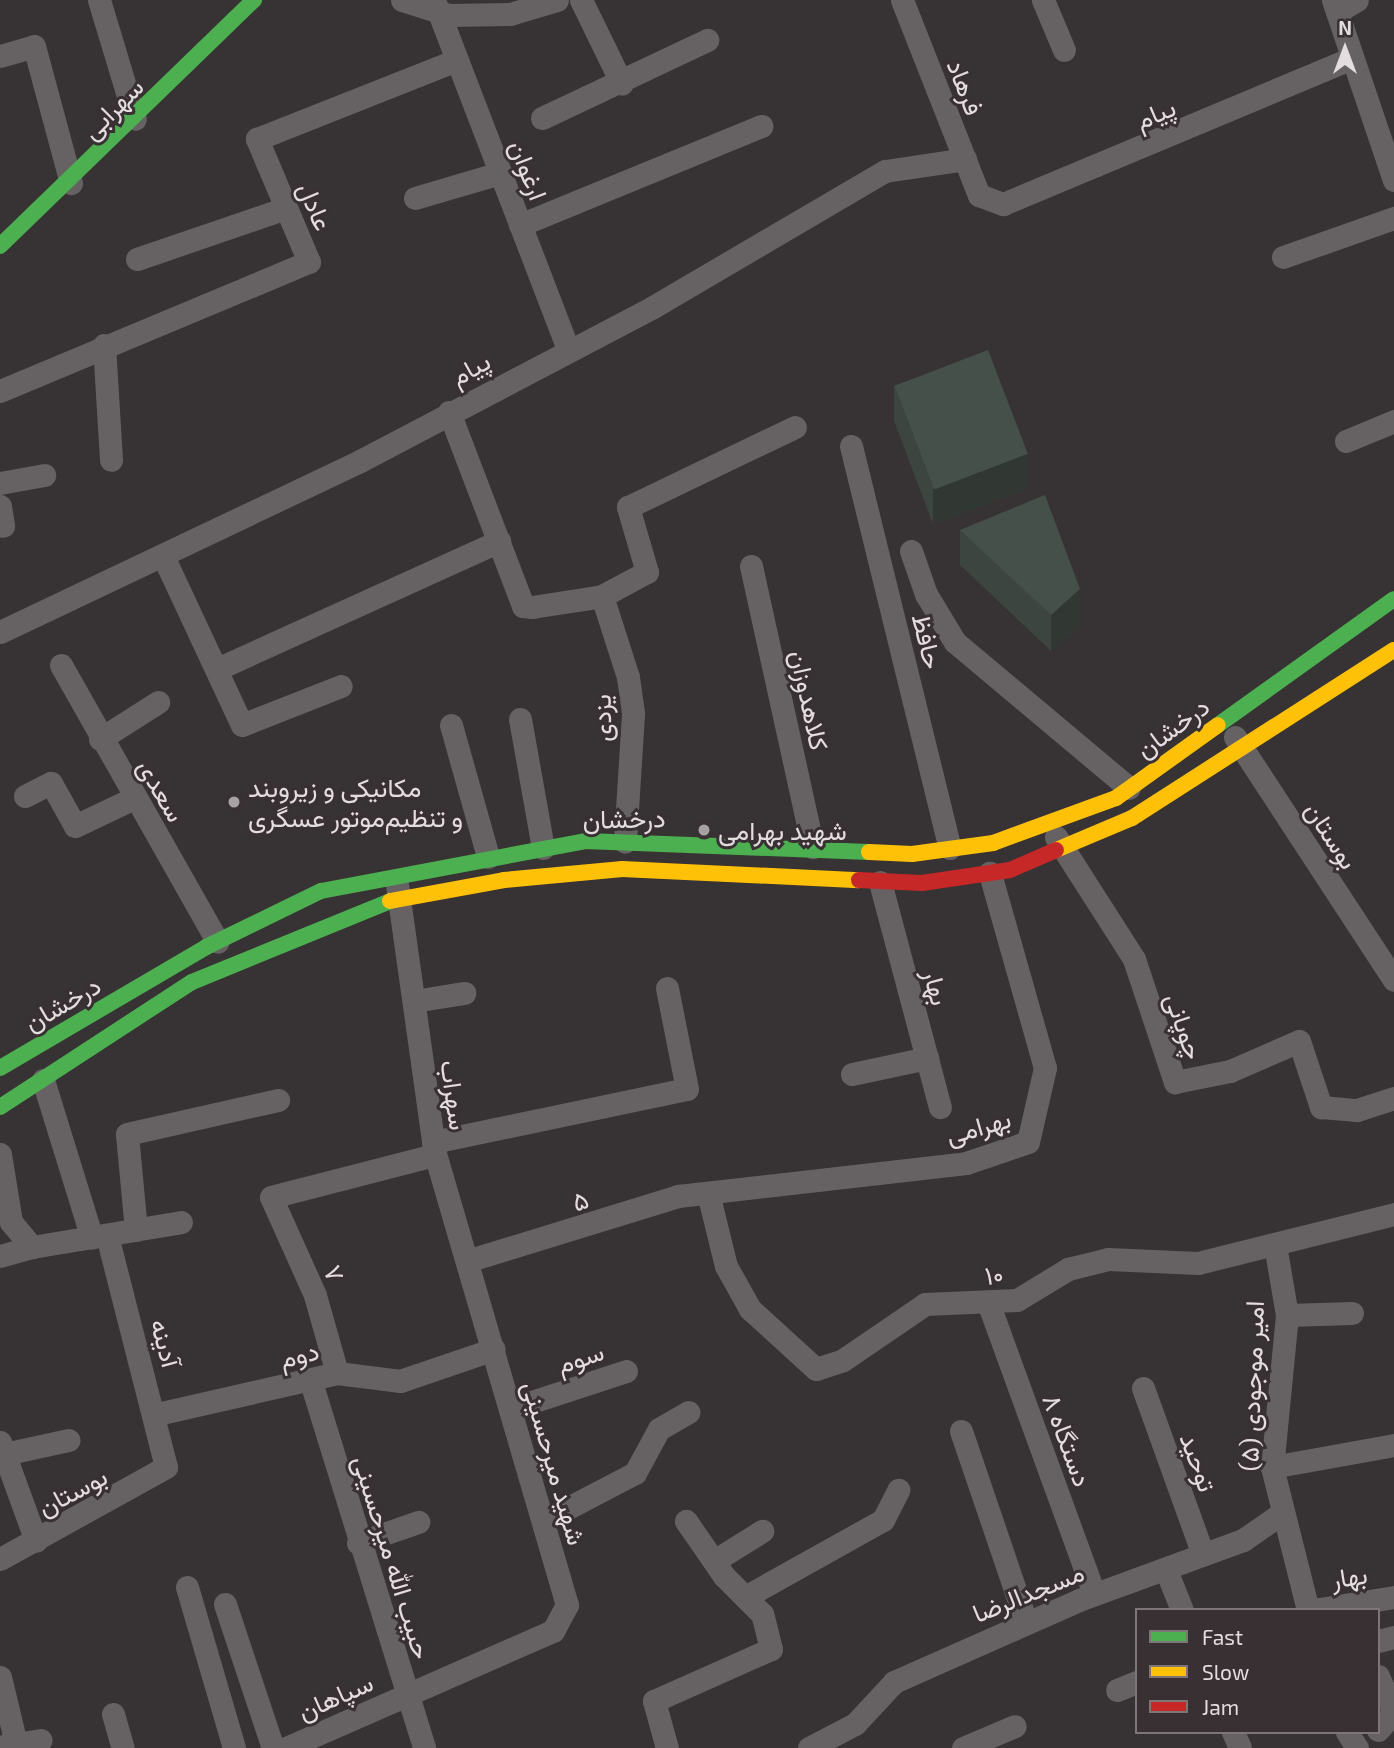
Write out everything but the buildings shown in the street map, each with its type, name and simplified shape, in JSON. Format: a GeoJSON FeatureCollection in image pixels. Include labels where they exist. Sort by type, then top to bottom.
{"type":"FeatureCollection","features":[{"type":"Feature","properties":{"kind":"main road","name":"سهرابی"},"geometry":{"type":"LineString","coordinates":[[0,246],[71,183],[254,0]]}},
{"type":"Feature","properties":{"kind":"main road","name":"درخشان"},"geometry":{"type":"LineString","coordinates":[[0,1068],[218,942],[321,891],[543,848],[625,842],[813,846],[912,853],[993,843],[1129,789],[1394,599]]}},
{"type":"Feature","properties":{"kind":"main road","name":"درخشان"},"geometry":{"type":"LineString","coordinates":[[0,1107],[192,982],[306,929],[401,899],[504,880],[622,869],[880,882],[990,873],[1062,848],[1132,818],[1394,650]]}},
{"type":"Feature","properties":{"kind":"street"},"geometry":{"type":"LineString","coordinates":[[99,0],[135,119]]}},
{"type":"Feature","properties":{"kind":"street"},"geometry":{"type":"LineString","coordinates":[[402,0],[510,14],[543,2]]}},
{"type":"Feature","properties":{"kind":"street"},"geometry":{"type":"LineString","coordinates":[[581,0],[622,83]]}},
{"type":"Feature","properties":{"kind":"street","name":"فرهاد"},"geometry":{"type":"LineString","coordinates":[[902,0],[979,195]]}},
{"type":"Feature","properties":{"kind":"street"},"geometry":{"type":"LineString","coordinates":[[1043,0],[1064,50]]}},
{"type":"Feature","properties":{"kind":"street"},"geometry":{"type":"LineString","coordinates":[[1357,0],[1335,6],[1394,180]]}},
{"type":"Feature","properties":{"kind":"street","name":"ارغوان"},"geometry":{"type":"LineString","coordinates":[[437,6],[567,347]]}},
{"type":"Feature","properties":{"kind":"street"},"geometry":{"type":"LineString","coordinates":[[542,118],[622,83],[707,40]]}},
{"type":"Feature","properties":{"kind":"street"},"geometry":{"type":"LineString","coordinates":[[0,56],[34,46],[71,183]]}},
{"type":"Feature","properties":{"kind":"street","name":"پیام"},"geometry":{"type":"LineString","coordinates":[[979,195],[1003,204],[1047,190],[1352,58]]}},
{"type":"Feature","properties":{"kind":"street","name":"عادل"},"geometry":{"type":"LineString","coordinates":[[0,390],[309,262],[257,139],[457,60]]}},
{"type":"Feature","properties":{"kind":"street"},"geometry":{"type":"LineString","coordinates":[[520,225],[761,126]]}},
{"type":"Feature","properties":{"kind":"street","name":"پیام"},"geometry":{"type":"LineString","coordinates":[[0,632],[164,558],[449,412],[567,347],[653,307],[885,171],[965,159]]}},
{"type":"Feature","properties":{"kind":"street"},"geometry":{"type":"LineString","coordinates":[[415,198],[500,173]]}},
{"type":"Feature","properties":{"kind":"street"},"geometry":{"type":"LineString","coordinates":[[137,258],[286,208]]}},
{"type":"Feature","properties":{"kind":"street"},"geometry":{"type":"LineString","coordinates":[[1283,257],[1394,218]]}},
{"type":"Feature","properties":{"kind":"street"},"geometry":{"type":"LineString","coordinates":[[104,345],[111,460]]}},
{"type":"Feature","properties":{"kind":"street"},"geometry":{"type":"LineString","coordinates":[[449,412],[523,606],[602,596],[647,572],[628,507],[796,428]]}},
{"type":"Feature","properties":{"kind":"street"},"geometry":{"type":"LineString","coordinates":[[1346,441],[1394,421]]}},
{"type":"Feature","properties":{"kind":"street","name":"حافظ"},"geometry":{"type":"LineString","coordinates":[[851,446],[950,848]]}},
{"type":"Feature","properties":{"kind":"street"},"geometry":{"type":"LineString","coordinates":[[0,483],[44,475]]}},
{"type":"Feature","properties":{"kind":"street"},"geometry":{"type":"LineString","coordinates":[[218,669],[499,541]]}},
{"type":"Feature","properties":{"kind":"street"},"geometry":{"type":"LineString","coordinates":[[911,551],[926,594],[955,642],[1129,789]]}},
{"type":"Feature","properties":{"kind":"street"},"geometry":{"type":"LineString","coordinates":[[164,558],[242,725],[341,686]]}},
{"type":"Feature","properties":{"kind":"street","name":"کلاهدوزان"},"geometry":{"type":"LineString","coordinates":[[751,566],[813,846]]}},
{"type":"Feature","properties":{"kind":"street","name":"یزدی"},"geometry":{"type":"LineString","coordinates":[[602,596],[628,677],[633,714],[625,842]]}},
{"type":"Feature","properties":{"kind":"street","name":"سعدی"},"geometry":{"type":"LineString","coordinates":[[61,664],[100,739],[218,942]]}},
{"type":"Feature","properties":{"kind":"street"},"geometry":{"type":"LineString","coordinates":[[100,739],[158,702]]}},
{"type":"Feature","properties":{"kind":"street"},"geometry":{"type":"LineString","coordinates":[[520,719],[543,848]]}},
{"type":"Feature","properties":{"kind":"street","name":"بوستان"},"geometry":{"type":"LineString","coordinates":[[1224,720],[1394,978]]}},
{"type":"Feature","properties":{"kind":"street"},"geometry":{"type":"LineString","coordinates":[[451,725],[488,857]]}},
{"type":"Feature","properties":{"kind":"street"},"geometry":{"type":"LineString","coordinates":[[25,796],[51,783],[75,826],[134,798]]}},
{"type":"Feature","properties":{"kind":"street","name":"چوپانی"},"geometry":{"type":"LineString","coordinates":[[1048,823],[1134,959],[1175,1082],[1230,1071],[1299,1041],[1321,1107],[1357,1110],[1394,1098]]}},
{"type":"Feature","properties":{"kind":"street","name":"بهرامی"},"geometry":{"type":"LineString","coordinates":[[709,1197],[898,1167],[966,1163],[1028,1142],[1045,1068],[990,873]]}},
{"type":"Feature","properties":{"kind":"street","name":"سهراب"},"geometry":{"type":"LineString","coordinates":[[271,1198],[434,1149],[401,899],[395,876]]}},
{"type":"Feature","properties":{"kind":"street","name":"بهار"},"geometry":{"type":"LineString","coordinates":[[880,882],[940,1107]]}},
{"type":"Feature","properties":{"kind":"street"},"geometry":{"type":"LineString","coordinates":[[434,1149],[687,1089],[667,988]]}},
{"type":"Feature","properties":{"kind":"street"},"geometry":{"type":"LineString","coordinates":[[414,1001],[464,993]]}},
{"type":"Feature","properties":{"kind":"street"},"geometry":{"type":"LineString","coordinates":[[852,1074],[927,1058]]}},
{"type":"Feature","properties":{"kind":"street","name":"آدینه"},"geometry":{"type":"LineString","coordinates":[[43,1080],[100,1236],[157,1414],[166,1467]]}},
{"type":"Feature","properties":{"kind":"street"},"geometry":{"type":"LineString","coordinates":[[135,1230],[127,1134],[278,1100]]}},
{"type":"Feature","properties":{"kind":"street","name":"شهید میرحسینی"},"geometry":{"type":"LineString","coordinates":[[406,1695],[553,1631],[567,1605],[470,1260],[434,1149]]}},
{"type":"Feature","properties":{"kind":"street"},"geometry":{"type":"LineString","coordinates":[[0,1154],[11,1222],[32,1247]]}},
{"type":"Feature","properties":{"kind":"street","name":"۵"},"geometry":{"type":"LineString","coordinates":[[470,1260],[678,1196],[709,1197]]}},
{"type":"Feature","properties":{"kind":"street","name":"۱۰"},"geometry":{"type":"LineString","coordinates":[[709,1197],[726,1266],[750,1309],[816,1369],[843,1360],[925,1304],[989,1305],[1017,1300],[1068,1269],[1108,1259],[1198,1263],[1394,1214]]}},
{"type":"Feature","properties":{"kind":"street","name":"۷"},"geometry":{"type":"LineString","coordinates":[[271,1198],[315,1295],[337,1373]]}},
{"type":"Feature","properties":{"kind":"street"},"geometry":{"type":"LineString","coordinates":[[0,1256],[32,1247],[181,1222]]}},
{"type":"Feature","properties":{"kind":"street","name":"امیر موجودی (۵)"},"geometry":{"type":"LineString","coordinates":[[1275,1245],[1287,1315],[1272,1467],[1282,1513],[1309,1608]]}},
{"type":"Feature","properties":{"kind":"street","name":"۸ دستگاه"},"geometry":{"type":"LineString","coordinates":[[989,1305],[1094,1594]]}},
{"type":"Feature","properties":{"kind":"street"},"geometry":{"type":"LineString","coordinates":[[1287,1315],[1352,1313]]}},
{"type":"Feature","properties":{"kind":"street","name":"دوم"},"geometry":{"type":"LineString","coordinates":[[157,1414],[311,1382],[337,1373],[400,1381],[494,1349]]}},
{"type":"Feature","properties":{"kind":"street","name":"سوم"},"geometry":{"type":"LineString","coordinates":[[510,1409],[626,1371]]}},
{"type":"Feature","properties":{"kind":"street","name":"حبیب الله میرحسینی"},"geometry":{"type":"LineString","coordinates":[[311,1382],[358,1543],[424,1748]]}},
{"type":"Feature","properties":{"kind":"street","name":"توحید"},"geometry":{"type":"LineString","coordinates":[[1143,1388],[1203,1555]]}},
{"type":"Feature","properties":{"kind":"street"},"geometry":{"type":"LineString","coordinates":[[543,1521],[635,1473],[659,1429],[688,1412]]}},
{"type":"Feature","properties":{"kind":"street"},"geometry":{"type":"LineString","coordinates":[[961,1431],[1026,1622]]}},
{"type":"Feature","properties":{"kind":"street"},"geometry":{"type":"LineString","coordinates":[[36,1541],[2,1448],[69,1440]]}},
{"type":"Feature","properties":{"kind":"street"},"geometry":{"type":"LineString","coordinates":[[1272,1467],[1394,1445]]}},
{"type":"Feature","properties":{"kind":"street","name":"بوستان"},"geometry":{"type":"LineString","coordinates":[[0,1559],[166,1467]]}},
{"type":"Feature","properties":{"kind":"street"},"geometry":{"type":"LineString","coordinates":[[745,1597],[883,1520],[898,1490]]}},
{"type":"Feature","properties":{"kind":"street","name":"مسجدالرضا"},"geometry":{"type":"LineString","coordinates":[[809,1748],[841,1740],[894,1682],[1094,1594],[1243,1540],[1282,1513]]}},
{"type":"Feature","properties":{"kind":"street"},"geometry":{"type":"LineString","coordinates":[[667,1748],[654,1701],[771,1649],[762,1614],[714,1561],[686,1521]]}},
{"type":"Feature","properties":{"kind":"street"},"geometry":{"type":"LineString","coordinates":[[358,1543],[418,1522]]}},
{"type":"Feature","properties":{"kind":"street"},"geometry":{"type":"LineString","coordinates":[[714,1561],[762,1531]]}},
{"type":"Feature","properties":{"kind":"street"},"geometry":{"type":"LineString","coordinates":[[1166,1570],[1181,1608]]}},
{"type":"Feature","properties":{"kind":"street"},"geometry":{"type":"LineString","coordinates":[[187,1587],[234,1748]]}},
{"type":"Feature","properties":{"kind":"street","name":"بهار"},"geometry":{"type":"LineString","coordinates":[[1323,1608],[1394,1597]]}},
{"type":"Feature","properties":{"kind":"street"},"geometry":{"type":"LineString","coordinates":[[225,1604],[274,1748]]}},
{"type":"Feature","properties":{"kind":"street"},"geometry":{"type":"LineString","coordinates":[[0,1677],[11,1746],[41,1741]]}},
{"type":"Feature","properties":{"kind":"street"},"geometry":{"type":"LineString","coordinates":[[1380,1681],[1394,1713],[1380,1729]]}},
{"type":"Feature","properties":{"kind":"street","name":"سپاهان"},"geometry":{"type":"LineString","coordinates":[[286,1748],[406,1695]]}},
{"type":"Feature","properties":{"kind":"street"},"geometry":{"type":"LineString","coordinates":[[113,1714],[123,1748]]}},
{"type":"Feature","properties":{"kind":"street"},"geometry":{"type":"LineString","coordinates":[[963,1748],[1015,1726]]}},
{"type":"Feature","properties":{"kind":"traffic: fast"},"geometry":{"type":"LineString","coordinates":[[0,246],[254,0]]}},
{"type":"Feature","properties":{"kind":"traffic: fast"},"geometry":{"type":"LineString","coordinates":[[1218,725],[1394,599]]}},
{"type":"Feature","properties":{"kind":"traffic: fast"},"geometry":{"type":"LineString","coordinates":[[0,1068],[206,947],[321,891],[585,841],[869,852]]}},
{"type":"Feature","properties":{"kind":"traffic: fast"},"geometry":{"type":"LineString","coordinates":[[0,1107],[192,982],[390,901]]}},
{"type":"Feature","properties":{"kind":"traffic: slow"},"geometry":{"type":"LineString","coordinates":[[1056,850],[1132,818],[1394,650]]}},
{"type":"Feature","properties":{"kind":"traffic: slow"},"geometry":{"type":"LineString","coordinates":[[869,852],[912,854],[993,843],[1116,798],[1218,725]]}},
{"type":"Feature","properties":{"kind":"traffic: slow"},"geometry":{"type":"LineString","coordinates":[[390,901],[504,880],[622,869],[859,880]]}},
{"type":"Feature","properties":{"kind":"traffic: jam"},"geometry":{"type":"LineString","coordinates":[[859,880],[922,883],[1010,870],[1056,850]]}},
{"type":"Feature","properties":{"kind":"place","name":"مکانیکی و زیروبند و تنظیم‌موتور عسگری"},"geometry":{"type":"Point","coordinates":[234,802]}},
{"type":"Feature","properties":{"kind":"place","name":"شهید بهرامی"},"geometry":{"type":"Point","coordinates":[704,830]}}]}
